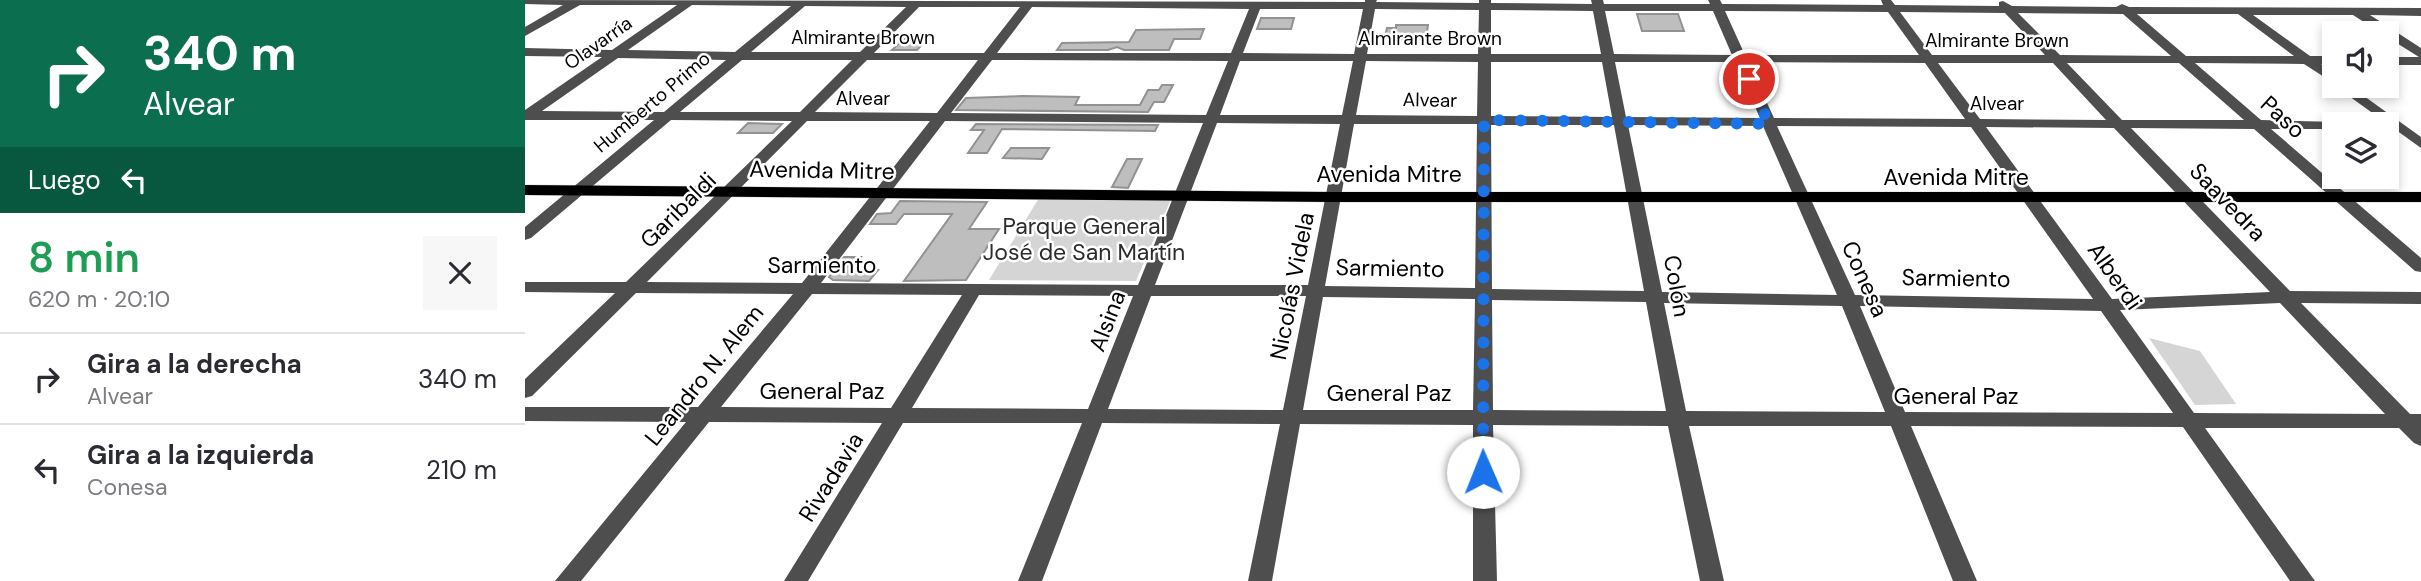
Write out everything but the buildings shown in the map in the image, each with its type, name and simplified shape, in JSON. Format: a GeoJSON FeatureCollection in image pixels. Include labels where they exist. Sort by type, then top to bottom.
{"type":"FeatureCollection","features":[{"type":"Feature","properties":{"kind":"main road","name":"Avenida Mitre"},"geometry":{"type":"LineString","coordinates":[[525,190],[1803,200],[2341,200],[2421,197]]}},
{"type":"Feature","properties":{"kind":"street"},"geometry":{"type":"LineString","coordinates":[[2226,0],[2322,71]]}},
{"type":"Feature","properties":{"kind":"street"},"geometry":{"type":"LineString","coordinates":[[2337,0],[2421,54]]}},
{"type":"Feature","properties":{"kind":"street"},"geometry":{"type":"LineString","coordinates":[[525,1],[2004,4],[2421,12]]}},
{"type":"Feature","properties":{"kind":"street"},"geometry":{"type":"LineString","coordinates":[[525,32],[578,1]]}},
{"type":"Feature","properties":{"kind":"street","name":"Olavarría"},"geometry":{"type":"LineString","coordinates":[[526,116],[691,1]]}},
{"type":"Feature","properties":{"kind":"street","name":"Humberto Primo"},"geometry":{"type":"LineString","coordinates":[[525,235],[670,116],[803,1]]}},
{"type":"Feature","properties":{"kind":"street","name":"Garibaldi"},"geometry":{"type":"LineString","coordinates":[[525,391],[729,192],[917,2]]}},
{"type":"Feature","properties":{"kind":"street","name":"Leandro N. Alem"},"geometry":{"type":"LineString","coordinates":[[567,581],[806,290],[939,116],[1031,2]]}},
{"type":"Feature","properties":{"kind":"street","name":"Alsina"},"geometry":{"type":"LineString","coordinates":[[1030,581],[1257,3]]}},
{"type":"Feature","properties":{"kind":"street","name":"Nicolás Videla"},"geometry":{"type":"LineString","coordinates":[[1260,581],[1370,3]]}},
{"type":"Feature","properties":{"kind":"street"},"geometry":{"type":"LineString","coordinates":[[1485,3],[1482,418],[1485,581]]}},
{"type":"Feature","properties":{"kind":"street","name":"Colón"},"geometry":{"type":"LineString","coordinates":[[1598,4],[1677,418],[1712,581]]}},
{"type":"Feature","properties":{"kind":"street","name":"Conesa"},"geometry":{"type":"LineString","coordinates":[[1716,4],[1849,302],[1965,581]]}},
{"type":"Feature","properties":{"kind":"street","name":"Alberdi"},"geometry":{"type":"LineString","coordinates":[[1888,4],[1976,122],[2303,581]]}},
{"type":"Feature","properties":{"kind":"street","name":"Saavedra"},"geometry":{"type":"LineString","coordinates":[[2004,4],[2287,298],[2413,420],[2421,438]]}},
{"type":"Feature","properties":{"kind":"street","name":"Paso"},"geometry":{"type":"LineString","coordinates":[[2120,5],[2421,267]]}},
{"type":"Feature","properties":{"kind":"street","name":"Almirante Brown"},"geometry":{"type":"LineString","coordinates":[[525,52],[740,56],[2322,60]]}},
{"type":"Feature","properties":{"kind":"street"},"geometry":{"type":"LineString","coordinates":[[2399,61],[2421,61]]}},
{"type":"Feature","properties":{"kind":"street"},"geometry":{"type":"LineString","coordinates":[[2357,98],[2375,112]]}},
{"type":"Feature","properties":{"kind":"street","name":"Alvear"},"geometry":{"type":"LineString","coordinates":[[526,116],[2322,125]]}},
{"type":"Feature","properties":{"kind":"street"},"geometry":{"type":"LineString","coordinates":[[2399,125],[2421,125]]}},
{"type":"Feature","properties":{"kind":"street"},"geometry":{"type":"LineString","coordinates":[[2399,130],[2421,144]]}},
{"type":"Feature","properties":{"kind":"street","name":"Sarmiento"},"geometry":{"type":"LineString","coordinates":[[525,287],[1315,291],[2105,305],[2287,298],[2421,298]]}},
{"type":"Feature","properties":{"kind":"street","name":"Rivadavia"},"geometry":{"type":"LineString","coordinates":[[796,581],[973,291]]}},
{"type":"Feature","properties":{"kind":"street","name":"General Paz"},"geometry":{"type":"LineString","coordinates":[[525,414],[1899,421],[2413,420]]}},
{"type":"Feature","properties":{"kind":"green space","name":"Parque General José de San Martín"},"geometry":{"type":"Polygon","coordinates":[[[1039,198],[1171,199],[1136,281],[989,280],[1039,198]]]}},
{"type":"Feature","properties":{"kind":"green space"},"geometry":{"type":"Polygon","coordinates":[[[2149,338],[2200,351],[2236,404],[2195,405],[2149,338]]]}},
{"type":"Feature","properties":{"kind":"route"},"geometry":{"type":"LineString","coordinates":[[1483,472],[1484,120],[1769,124],[1749,79]]}}]}
